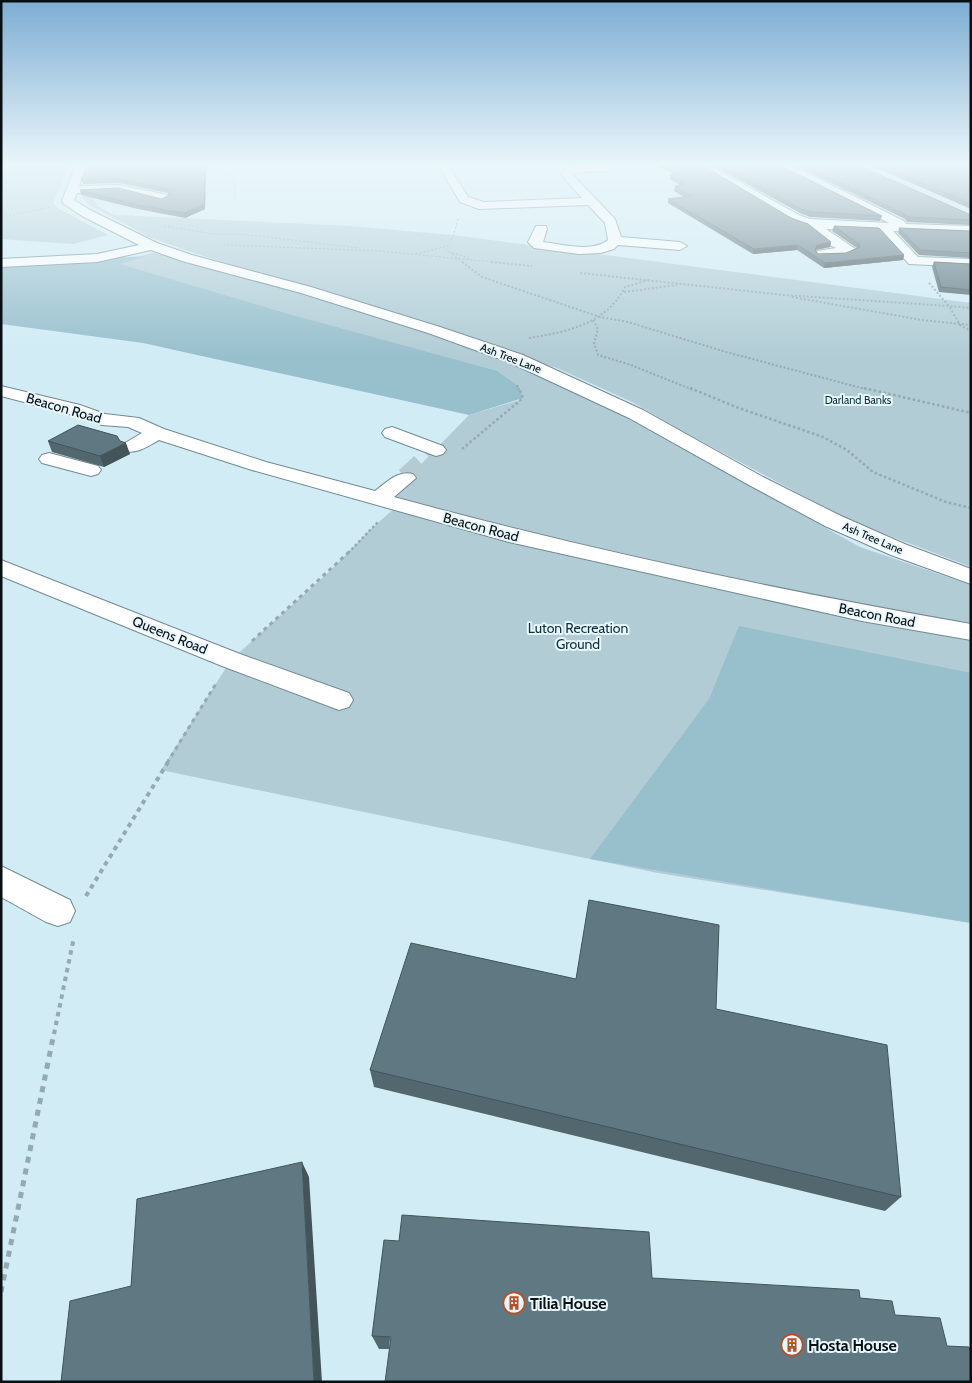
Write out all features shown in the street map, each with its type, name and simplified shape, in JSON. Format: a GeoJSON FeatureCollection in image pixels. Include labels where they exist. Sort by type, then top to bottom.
{"type":"FeatureCollection","features":[{"type":"Feature","properties":{"kind":"street","name":"Ash Tree Lane"},"geometry":{"type":"LineString","coordinates":[[119,230],[152,246],[187,258],[306,290],[434,330],[517,359],[636,414],[824,517],[891,546],[971,577]]}},
{"type":"Feature","properties":{"kind":"street"},"geometry":{"type":"LineString","coordinates":[[541,230],[535,242],[539,245],[597,251],[606,248],[615,241],[680,246]]}},
{"type":"Feature","properties":{"kind":"street"},"geometry":{"type":"LineString","coordinates":[[613,230],[615,241]]}},
{"type":"Feature","properties":{"kind":"street"},"geometry":{"type":"LineString","coordinates":[[819,230],[831,240],[850,250],[822,254]]}},
{"type":"Feature","properties":{"kind":"street"},"geometry":{"type":"LineString","coordinates":[[884,230],[914,261],[971,263]]}},
{"type":"Feature","properties":{"kind":"street"},"geometry":{"type":"LineString","coordinates":[[957,230],[971,230]]}},
{"type":"Feature","properties":{"kind":"street"},"geometry":{"type":"LineString","coordinates":[[1,263],[108,257],[152,246]]}},
{"type":"Feature","properties":{"kind":"street","name":"Beacon Road"},"geometry":{"type":"LineString","coordinates":[[1,390],[66,407],[102,419],[132,422],[157,433],[260,466],[509,536],[862,613],[971,632]]}},
{"type":"Feature","properties":{"kind":"street"},"geometry":{"type":"LineString","coordinates":[[132,448],[157,433]]}},
{"type":"Feature","properties":{"kind":"street"},"geometry":{"type":"LineString","coordinates":[[392,433],[436,450]]}},
{"type":"Feature","properties":{"kind":"street"},"geometry":{"type":"LineString","coordinates":[[49,459],[91,470]]}},
{"type":"Feature","properties":{"kind":"street"},"geometry":{"type":"LineString","coordinates":[[388,502],[406,478]]}},
{"type":"Feature","properties":{"kind":"street","name":"Queens Road"},"geometry":{"type":"LineString","coordinates":[[1,567],[231,660],[339,700]]}},
{"type":"Feature","properties":{"kind":"street"},"geometry":{"type":"LineString","coordinates":[[1,880],[73,912]]}},
{"type":"Feature","properties":{"kind":"path"},"geometry":{"type":"LineString","coordinates":[[189,230],[214,234],[240,234],[413,255],[534,267]]}},
{"type":"Feature","properties":{"kind":"path"},"geometry":{"type":"LineString","coordinates":[[455,230],[446,249],[482,277],[600,317],[628,322],[726,352],[894,396],[971,413]]}},
{"type":"Feature","properties":{"kind":"path"},"geometry":{"type":"LineString","coordinates":[[224,245],[380,251]]}},
{"type":"Feature","properties":{"kind":"path"},"geometry":{"type":"LineString","coordinates":[[413,255],[447,246]]}},
{"type":"Feature","properties":{"kind":"path"},"geometry":{"type":"LineString","coordinates":[[449,252],[483,261]]}},
{"type":"Feature","properties":{"kind":"path"},"geometry":{"type":"LineString","coordinates":[[574,272],[784,295],[949,306],[960,325],[971,331]]}},
{"type":"Feature","properties":{"kind":"path"},"geometry":{"type":"LineString","coordinates":[[527,338],[569,329],[600,317],[614,305],[624,292],[625,287],[649,280]]}},
{"type":"Feature","properties":{"kind":"path"},"geometry":{"type":"LineString","coordinates":[[624,292],[682,284]]}},
{"type":"Feature","properties":{"kind":"path"},"geometry":{"type":"LineString","coordinates":[[784,295],[922,320],[971,325]]}},
{"type":"Feature","properties":{"kind":"path"},"geometry":{"type":"LineString","coordinates":[[593,320],[598,329],[594,342],[598,355],[631,365],[736,407],[823,437],[847,450],[873,472],[946,502],[971,508]]}},
{"type":"Feature","properties":{"kind":"path"},"geometry":{"type":"LineString","coordinates":[[456,454],[523,398],[518,386],[497,371],[517,359]]}},
{"type":"Feature","properties":{"kind":"path"},"geometry":{"type":"LineString","coordinates":[[1,1292],[73,912],[231,660],[330,572],[371,529],[388,502]]}},
{"type":"Feature","properties":{"kind":"green space"},"geometry":{"type":"Polygon","coordinates":[[[1,230],[98,230],[108,235],[73,244],[1,239],[1,230]]]}},
{"type":"Feature","properties":{"kind":"green space","name":"Darland Banks"},"geometry":{"type":"Polygon","coordinates":[[[135,230],[391,230],[453,235],[971,303],[971,567],[851,521],[680,430],[632,402],[557,368],[149,237],[135,230]]]}},
{"type":"Feature","properties":{"kind":"green space","name":"Luton Recreation Ground"},"geometry":{"type":"Polygon","coordinates":[[[153,252],[434,330],[609,400],[709,463],[860,547],[971,585],[971,923],[658,873],[161,770],[231,660],[330,571],[371,529],[405,499],[391,495],[469,415],[523,399],[300,317],[119,264],[153,252]]]}},
{"type":"Feature","properties":{"kind":"shaded area"},"geometry":{"type":"Polygon","coordinates":[[[146,256],[120,264],[300,317],[497,371],[518,386],[523,398],[469,415],[143,343],[1,324],[1,264],[146,256]]]}},
{"type":"Feature","properties":{"kind":"shaded area"},"geometry":{"type":"Polygon","coordinates":[[[739,626],[971,673],[971,923],[590,859],[709,699],[739,626]]]}},
{"type":"Feature","properties":{"kind":"building"},"geometry":{"type":"Polygon","coordinates":[[[721,230],[815,230],[831,242],[817,245],[815,250],[818,254],[846,253],[860,247],[859,244],[839,230],[880,230],[904,255],[825,263],[798,245],[754,249],[721,230]]]}},
{"type":"Feature","properties":{"kind":"building"},"geometry":{"type":"Polygon","coordinates":[[[900,230],[971,231],[971,253],[920,250],[900,230]]]}},
{"type":"Feature","properties":{"kind":"building"},"geometry":{"type":"Polygon","coordinates":[[[934,262],[971,264],[971,290],[941,287],[934,262]]]}},
{"type":"Feature","properties":{"kind":"building"},"geometry":{"type":"Polygon","coordinates":[[[78,425],[117,436],[120,441],[126,443],[100,456],[48,441],[78,425]]]}},
{"type":"Feature","properties":{"kind":"building"},"geometry":{"type":"Polygon","coordinates":[[[589,900],[719,925],[716,1009],[887,1045],[901,1197],[370,1070],[411,943],[576,979],[589,900]]]}},
{"type":"Feature","properties":{"kind":"building"},"geometry":{"type":"Polygon","coordinates":[[[302,1162],[314,1382],[61,1382],[70,1301],[131,1286],[137,1199],[302,1162]]]}},
{"type":"Feature","properties":{"kind":"building"},"geometry":{"type":"Polygon","coordinates":[[[402,1215],[649,1232],[652,1278],[859,1290],[860,1298],[892,1301],[895,1315],[940,1318],[947,1346],[969,1347],[971,1353],[971,1382],[385,1382],[391,1337],[372,1336],[384,1240],[399,1241],[402,1215]]]}},
{"type":"Feature","properties":{"kind":"tunnel"},"geometry":{"type":"LineString","coordinates":[[406,478],[436,450]]}},
{"type":"Feature","properties":{"kind":"place","name":"Tilia House"},"geometry":{"type":"Point","coordinates":[514,1303]}},
{"type":"Feature","properties":{"kind":"place","name":"Hosta House"},"geometry":{"type":"Point","coordinates":[792,1345]}}]}
